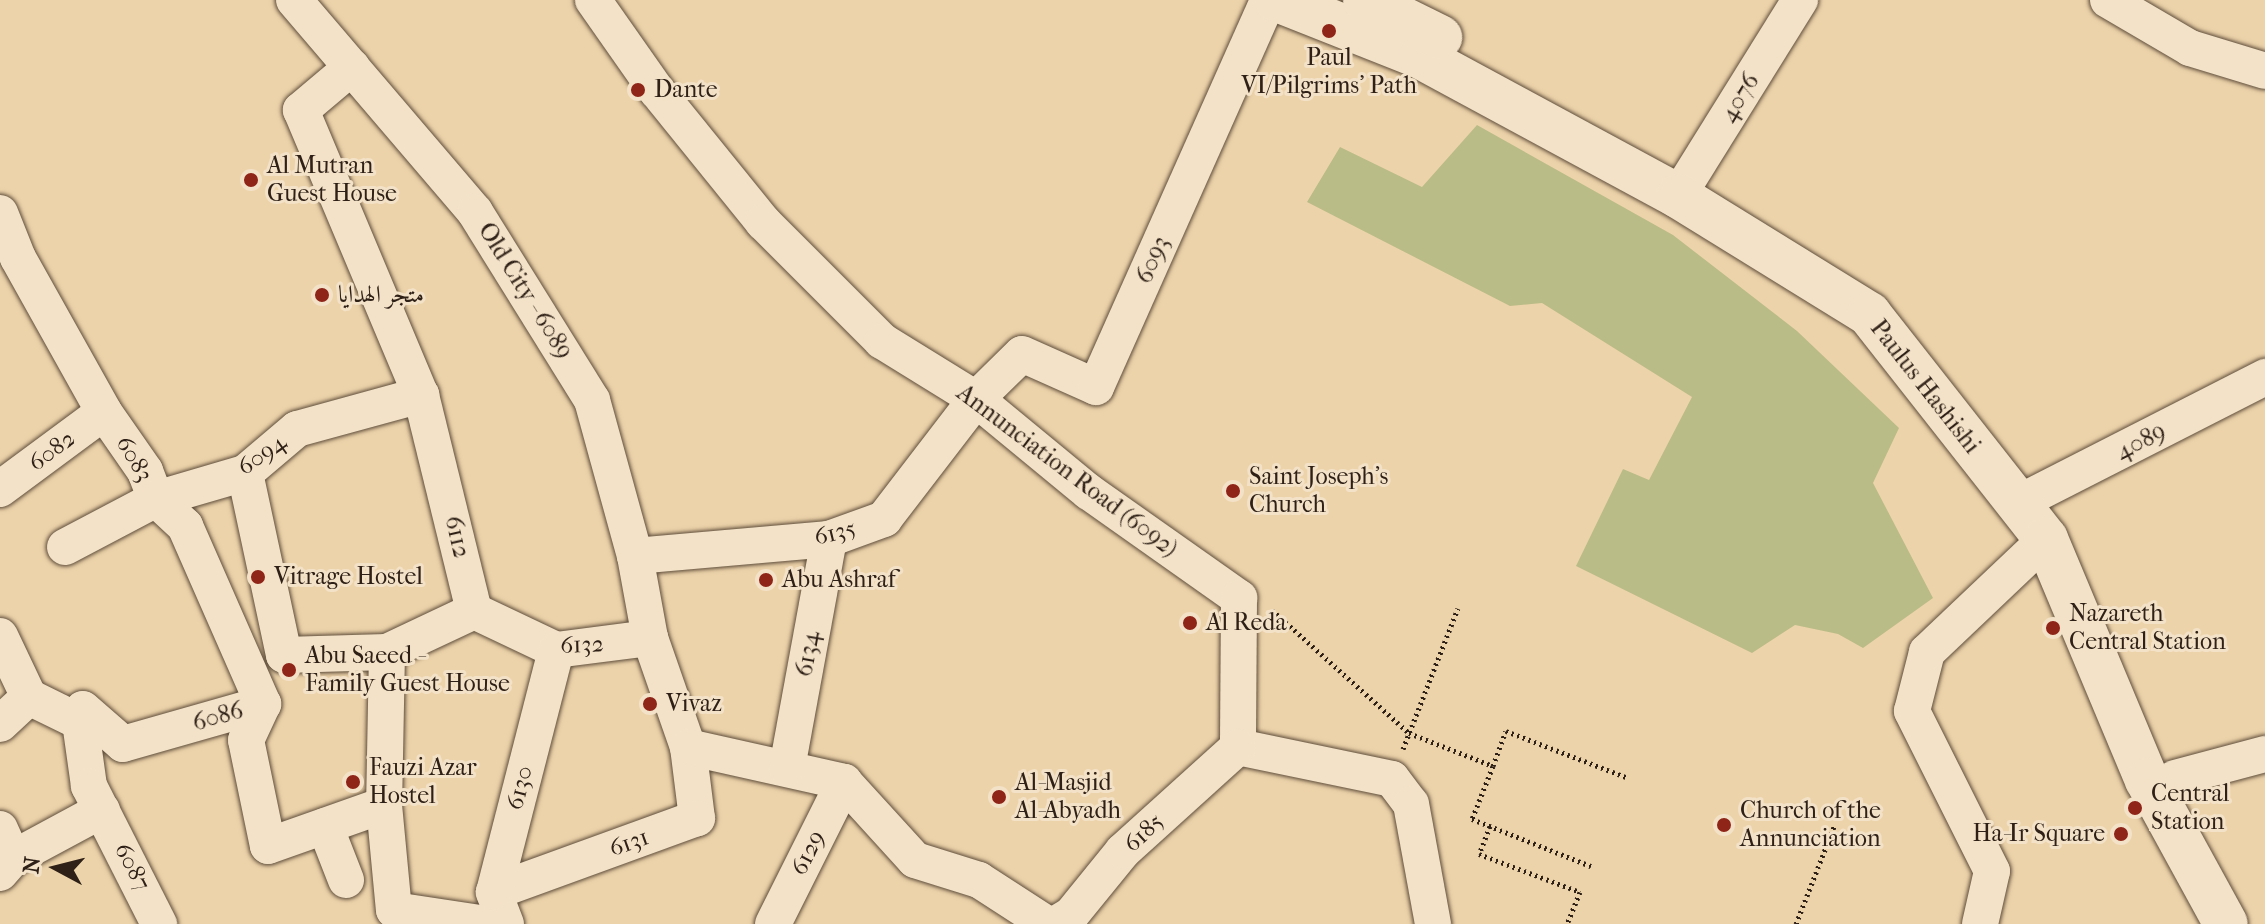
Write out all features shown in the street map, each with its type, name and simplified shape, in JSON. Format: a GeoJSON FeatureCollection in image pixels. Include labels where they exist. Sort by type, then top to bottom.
{"type":"FeatureCollection","features":[{"type":"Feature","properties":{"kind":"street","name":"Old City - 6089"},"geometry":{"type":"LineString","coordinates":[[294,0],[475,212],[592,400],[635,556],[650,638],[688,747]]}},
{"type":"Feature","properties":{"kind":"street","name":"Annunciation Road (6092)"},"geometry":{"type":"LineString","coordinates":[[593,0],[657,91],[763,222],[882,341],[976,399],[1089,492],[1239,598],[1238,747]]}},
{"type":"Feature","properties":{"kind":"street","name":"6093"},"geometry":{"type":"LineString","coordinates":[[976,399],[1022,354],[1096,387],[1268,0]]}},
{"type":"Feature","properties":{"kind":"street","name":"Paulus Hashishi"},"geometry":{"type":"LineString","coordinates":[[1277,0],[1414,26]]}},
{"type":"Feature","properties":{"kind":"street","name":"Paulus Hashishi"},"geometry":{"type":"LineString","coordinates":[[1365,0],[1686,184],[1892,297],[2030,498],[2247,924]]}},
{"type":"Feature","properties":{"kind":"street","name":"4076"},"geometry":{"type":"LineString","coordinates":[[1686,184],[1800,0]]}},
{"type":"Feature","properties":{"kind":"street"},"geometry":{"type":"LineString","coordinates":[[2108,0],[2190,48],[2265,71]]}},
{"type":"Feature","properties":{"kind":"street","name":"6112"},"geometry":{"type":"LineString","coordinates":[[352,67],[301,110],[421,395],[474,611]]}},
{"type":"Feature","properties":{"kind":"street","name":"6083"},"geometry":{"type":"LineString","coordinates":[[0,213],[18,258],[104,412],[145,471],[156,499],[185,526],[263,704]]}},
{"type":"Feature","properties":{"kind":"street","name":"4089"},"geometry":{"type":"LineString","coordinates":[[2030,498],[2265,377]]}},
{"type":"Feature","properties":{"kind":"street","name":"6094"},"geometry":{"type":"LineString","coordinates":[[65,547],[156,499],[245,473],[297,429],[421,395]]}},
{"type":"Feature","properties":{"kind":"street","name":"6135"},"geometry":{"type":"LineString","coordinates":[[635,556],[829,539],[884,519],[976,399]]}},
{"type":"Feature","properties":{"kind":"street","name":"6082"},"geometry":{"type":"LineString","coordinates":[[0,489],[104,412]]}},
{"type":"Feature","properties":{"kind":"street"},"geometry":{"type":"LineString","coordinates":[[245,473],[284,655],[387,652],[474,611]]}},
{"type":"Feature","properties":{"kind":"street","name":"Paulus Hashishi"},"geometry":{"type":"LineString","coordinates":[[2030,498],[2147,780],[2226,924]]}},
{"type":"Feature","properties":{"kind":"street","name":"6134"},"geometry":{"type":"LineString","coordinates":[[787,768],[829,539]]}},
{"type":"Feature","properties":{"kind":"street"},"geometry":{"type":"LineString","coordinates":[[1980,924],[1992,871],[1912,711],[1927,652],[2046,539]]}},
{"type":"Feature","properties":{"kind":"street","name":"6132"},"geometry":{"type":"LineString","coordinates":[[474,611],[556,650],[650,638]]}},
{"type":"Feature","properties":{"kind":"street"},"geometry":{"type":"LineString","coordinates":[[0,636],[29,697],[0,724]]}},
{"type":"Feature","properties":{"kind":"street","name":"6130"},"geometry":{"type":"LineString","coordinates":[[495,913],[556,650]]}},
{"type":"Feature","properties":{"kind":"street"},"geometry":{"type":"LineString","coordinates":[[387,652],[384,917],[495,913]]}},
{"type":"Feature","properties":{"kind":"street","name":"6086"},"geometry":{"type":"LineString","coordinates":[[29,697],[80,722],[83,709],[123,744],[263,704]]}},
{"type":"Feature","properties":{"kind":"street","name":"6086"},"geometry":{"type":"LineString","coordinates":[[263,704],[246,740],[268,846],[384,805]]}},
{"type":"Feature","properties":{"kind":"street","name":"6087"},"geometry":{"type":"LineString","coordinates":[[80,722],[89,786],[159,924]]}},
{"type":"Feature","properties":{"kind":"street"},"geometry":{"type":"LineString","coordinates":[[688,747],[844,782],[915,860],[979,880],[1047,924]]}},
{"type":"Feature","properties":{"kind":"street","name":"6131"},"geometry":{"type":"LineString","coordinates":[[495,913],[697,818],[688,747]]}},
{"type":"Feature","properties":{"kind":"street"},"geometry":{"type":"LineString","coordinates":[[1238,747],[1392,779],[1411,804],[1433,924]]}},
{"type":"Feature","properties":{"kind":"street","name":"6185"},"geometry":{"type":"LineString","coordinates":[[1056,924],[1071,915],[1123,851],[1238,747]]}},
{"type":"Feature","properties":{"kind":"street"},"geometry":{"type":"LineString","coordinates":[[2175,778],[2265,754]]}},
{"type":"Feature","properties":{"kind":"street","name":"6129"},"geometry":{"type":"LineString","coordinates":[[773,924],[844,782]]}},
{"type":"Feature","properties":{"kind":"street"},"geometry":{"type":"LineString","coordinates":[[4,853],[102,810]]}},
{"type":"Feature","properties":{"kind":"street"},"geometry":{"type":"LineString","coordinates":[[325,826],[346,880]]}},
{"type":"Feature","properties":{"kind":"path"},"geometry":{"type":"LineString","coordinates":[[1270,608],[1409,733],[1493,766]]}},
{"type":"Feature","properties":{"kind":"path"},"geometry":{"type":"LineString","coordinates":[[1392,779],[1458,608]]}},
{"type":"Feature","properties":{"kind":"path"},"geometry":{"type":"LineString","coordinates":[[1591,866],[1472,819],[1506,731],[1626,777]]}},
{"type":"Feature","properties":{"kind":"path"},"geometry":{"type":"LineString","coordinates":[[1796,924],[1835,824]]}},
{"type":"Feature","properties":{"kind":"path"},"geometry":{"type":"LineString","coordinates":[[1490,826],[1479,854],[1580,892],[1567,924]]}},
{"type":"Feature","properties":{"kind":"green space"},"geometry":{"type":"Polygon","coordinates":[[[1477,125],[1673,235],[1797,331],[1899,428],[1873,483],[1933,598],[1863,648],[1838,634],[1795,625],[1752,653],[1576,566],[1623,469],[1649,480],[1692,397],[1542,303],[1510,306],[1307,202],[1340,147],[1422,187],[1477,125]]]}},
{"type":"Feature","properties":{"kind":"place","name":"Paul VI/Pilgrims' Path"},"geometry":{"type":"Point","coordinates":[1329,31]}},
{"type":"Feature","properties":{"kind":"place","name":"Dante"},"geometry":{"type":"Point","coordinates":[638,90]}},
{"type":"Feature","properties":{"kind":"place","name":"Al Mutran Guest House"},"geometry":{"type":"Point","coordinates":[251,180]}},
{"type":"Feature","properties":{"kind":"place","name":"متجر الهدايا"},"geometry":{"type":"Point","coordinates":[322,295]}},
{"type":"Feature","properties":{"kind":"place","name":"Saint Joseph's Church"},"geometry":{"type":"Point","coordinates":[1233,491]}},
{"type":"Feature","properties":{"kind":"place","name":"Vitrage Hostel"},"geometry":{"type":"Point","coordinates":[258,577]}},
{"type":"Feature","properties":{"kind":"place","name":"Abu Ashraf"},"geometry":{"type":"Point","coordinates":[766,580]}},
{"type":"Feature","properties":{"kind":"place","name":"Al Reda"},"geometry":{"type":"Point","coordinates":[1190,623]}},
{"type":"Feature","properties":{"kind":"place","name":"Nazareth Central Station"},"geometry":{"type":"Point","coordinates":[2053,628]}},
{"type":"Feature","properties":{"kind":"place","name":"Abu Saeed - Family Guest House"},"geometry":{"type":"Point","coordinates":[289,670]}},
{"type":"Feature","properties":{"kind":"place","name":"Vivaz"},"geometry":{"type":"Point","coordinates":[650,704]}},
{"type":"Feature","properties":{"kind":"place","name":"Fauzi Azar Hostel"},"geometry":{"type":"Point","coordinates":[353,782]}},
{"type":"Feature","properties":{"kind":"place","name":"Al-Masjid Al-Abyadh"},"geometry":{"type":"Point","coordinates":[999,797]}},
{"type":"Feature","properties":{"kind":"place","name":"Central Station"},"geometry":{"type":"Point","coordinates":[2135,808]}},
{"type":"Feature","properties":{"kind":"place","name":"Church of the Annunciation"},"geometry":{"type":"Point","coordinates":[1724,825]}},
{"type":"Feature","properties":{"kind":"place","name":"Ha-Ir Square"},"geometry":{"type":"Point","coordinates":[2121,834]}}]}
